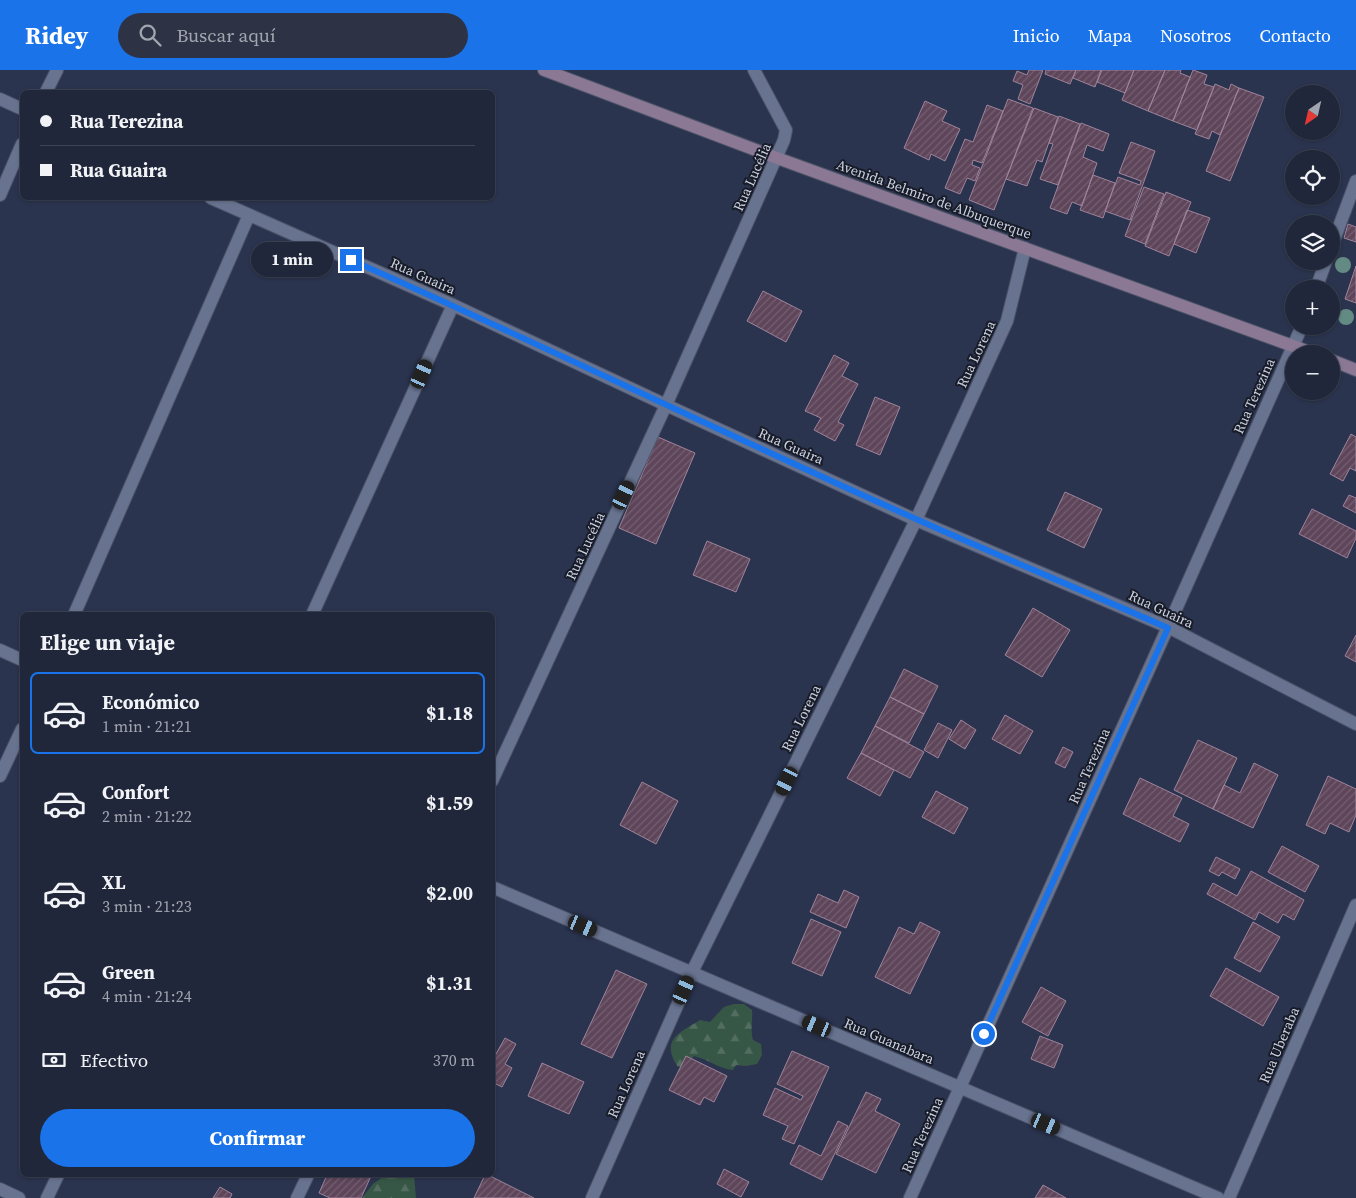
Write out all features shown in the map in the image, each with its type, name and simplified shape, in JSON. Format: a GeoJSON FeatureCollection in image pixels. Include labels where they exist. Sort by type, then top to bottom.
{"type":"FeatureCollection","features":[{"type":"Feature","properties":{"kind":"main road","name":"Avenida Belmiro de Albuquerque"},"geometry":{"type":"LineString","coordinates":[[544,70],[777,158],[1293,345]]}},
{"type":"Feature","properties":{"kind":"main road"},"geometry":{"type":"LineString","coordinates":[[1340,364],[1356,370]]}},
{"type":"Feature","properties":{"kind":"street"},"geometry":{"type":"LineString","coordinates":[[47,90],[57,70]]}},
{"type":"Feature","properties":{"kind":"street","name":"Rua Lucélia"},"geometry":{"type":"LineString","coordinates":[[495,776],[666,405],[784,140],[786,130],[754,70]]}},
{"type":"Feature","properties":{"kind":"street"},"geometry":{"type":"LineString","coordinates":[[0,99],[20,108]]}},
{"type":"Feature","properties":{"kind":"street"},"geometry":{"type":"LineString","coordinates":[[0,195],[20,149]]}},
{"type":"Feature","properties":{"kind":"street"},"geometry":{"type":"LineString","coordinates":[[1340,224],[1356,181]]}},
{"type":"Feature","properties":{"kind":"street","name":"Rua Guaira"},"geometry":{"type":"LineString","coordinates":[[215,200],[453,305],[916,520],[1168,628],[1356,724]]}},
{"type":"Feature","properties":{"kind":"street"},"geometry":{"type":"LineString","coordinates":[[75,612],[249,215]]}},
{"type":"Feature","properties":{"kind":"street","name":"Rua Lorena"},"geometry":{"type":"LineString","coordinates":[[592,1198],[692,972],[916,520],[1007,321],[1025,248]]}},
{"type":"Feature","properties":{"kind":"street"},"geometry":{"type":"LineString","coordinates":[[313,612],[453,305]]}},
{"type":"Feature","properties":{"kind":"street","name":"Rua Terezina"},"geometry":{"type":"LineString","coordinates":[[1293,345],[1298,335]]}},
{"type":"Feature","properties":{"kind":"street","name":"Rua Terezina"},"geometry":{"type":"LineString","coordinates":[[910,1198],[1168,628],[1285,363]]}},
{"type":"Feature","properties":{"kind":"street"},"geometry":{"type":"LineString","coordinates":[[0,650],[20,659]]}},
{"type":"Feature","properties":{"kind":"street"},"geometry":{"type":"LineString","coordinates":[[0,776],[20,732]]}},
{"type":"Feature","properties":{"kind":"street","name":"Rua Guanabara"},"geometry":{"type":"LineString","coordinates":[[495,888],[1218,1198]]}},
{"type":"Feature","properties":{"kind":"street","name":"Rua Uberaba"},"geometry":{"type":"LineString","coordinates":[[1229,1198],[1356,905]]}},
{"type":"Feature","properties":{"kind":"street"},"geometry":{"type":"LineString","coordinates":[[48,1198],[57,1177]]}},
{"type":"Feature","properties":{"kind":"street"},"geometry":{"type":"LineString","coordinates":[[297,1198],[307,1177]]}},
{"type":"Feature","properties":{"kind":"street"},"geometry":{"type":"LineString","coordinates":[[0,1189],[19,1198]]}},
{"type":"Feature","properties":{"kind":"green space"},"geometry":{"type":"Polygon","coordinates":[[[744,1004],[752,1010],[753,1040],[761,1044],[762,1055],[757,1064],[736,1065],[733,1070],[694,1056],[688,1064],[678,1067],[671,1050],[674,1038],[700,1020],[710,1022],[724,1007],[744,1004]]]}},
{"type":"Feature","properties":{"kind":"green space"},"geometry":{"type":"Polygon","coordinates":[[[383,1177],[414,1177],[416,1198],[362,1198],[373,1184],[383,1177]]]}},
{"type":"Feature","properties":{"kind":"building"},"geometry":{"type":"Polygon","coordinates":[[[1029,70],[1043,70],[1030,104],[1018,99],[1023,85],[1013,81],[1017,71],[1027,75],[1029,70]]]}},
{"type":"Feature","properties":{"kind":"building"},"geometry":{"type":"Polygon","coordinates":[[[1046,70],[1076,70],[1070,84],[1045,74],[1046,70]]]}},
{"type":"Feature","properties":{"kind":"building"},"geometry":{"type":"Polygon","coordinates":[[[1076,70],[1101,70],[1095,87],[1073,78],[1076,70]]]}},
{"type":"Feature","properties":{"kind":"building"},"geometry":{"type":"Polygon","coordinates":[[[1102,70],[1134,70],[1125,93],[1097,82],[1102,70]]]}},
{"type":"Feature","properties":{"kind":"building"},"geometry":{"type":"Polygon","coordinates":[[[1134,70],[1165,70],[1148,111],[1122,100],[1134,70]]]}},
{"type":"Feature","properties":{"kind":"building"},"geometry":{"type":"Polygon","coordinates":[[[1165,70],[1181,70],[1180,73],[1190,77],[1173,121],[1148,111],[1165,70]]]}},
{"type":"Feature","properties":{"kind":"building"},"geometry":{"type":"Polygon","coordinates":[[[1193,70],[1207,75],[1204,84],[1214,87],[1197,130],[1173,121],[1193,70]]]}},
{"type":"Feature","properties":{"kind":"building"},"geometry":{"type":"Polygon","coordinates":[[[1215,84],[1229,90],[1231,84],[1239,88],[1220,135],[1212,131],[1209,139],[1195,134],[1215,84]]]}},
{"type":"Feature","properties":{"kind":"building"},"geometry":{"type":"Polygon","coordinates":[[[1239,88],[1264,97],[1230,181],[1206,171],[1239,88]]]}},
{"type":"Feature","properties":{"kind":"building"},"geometry":{"type":"Polygon","coordinates":[[[1008,99],[1033,108],[994,210],[969,200],[1008,99]]]}},
{"type":"Feature","properties":{"kind":"building"},"geometry":{"type":"Polygon","coordinates":[[[925,101],[947,111],[942,121],[960,129],[945,161],[931,154],[929,160],[904,148],[925,101]]]}},
{"type":"Feature","properties":{"kind":"building"},"geometry":{"type":"Polygon","coordinates":[[[987,105],[1003,111],[982,163],[973,160],[972,165],[980,168],[975,181],[967,178],[960,194],[945,188],[965,139],[973,142],[987,105]]]}},
{"type":"Feature","properties":{"kind":"building"},"geometry":{"type":"Polygon","coordinates":[[[1034,108],[1058,117],[1042,162],[1037,160],[1027,186],[1006,179],[1034,108]]]}},
{"type":"Feature","properties":{"kind":"building"},"geometry":{"type":"Polygon","coordinates":[[[1059,116],[1080,124],[1058,185],[1040,179],[1053,144],[1049,143],[1059,116]]]}},
{"type":"Feature","properties":{"kind":"building"},"geometry":{"type":"Polygon","coordinates":[[[1081,123],[1109,134],[1103,151],[1087,145],[1083,157],[1097,163],[1082,206],[1072,202],[1067,214],[1050,208],[1081,123]]]}},
{"type":"Feature","properties":{"kind":"building"},"geometry":{"type":"Polygon","coordinates":[[[1131,142],[1155,151],[1130,220],[1105,211],[1118,177],[1140,185],[1141,181],[1119,173],[1131,142]]]}},
{"type":"Feature","properties":{"kind":"building"},"geometry":{"type":"Polygon","coordinates":[[[1093,175],[1115,183],[1103,218],[1080,210],[1093,175]]]}},
{"type":"Feature","properties":{"kind":"building"},"geometry":{"type":"Polygon","coordinates":[[[1144,187],[1164,194],[1145,244],[1125,236],[1144,187]]]}},
{"type":"Feature","properties":{"kind":"building"},"geometry":{"type":"Polygon","coordinates":[[[1166,192],[1191,202],[1169,256],[1145,246],[1166,192]]]}},
{"type":"Feature","properties":{"kind":"building"},"geometry":{"type":"Polygon","coordinates":[[[1187,210],[1210,218],[1196,253],[1174,244],[1187,210]]]}},
{"type":"Feature","properties":{"kind":"building"},"geometry":{"type":"Polygon","coordinates":[[[1348,224],[1356,227],[1356,242],[1344,238],[1348,224]]]}},
{"type":"Feature","properties":{"kind":"building"},"geometry":{"type":"Polygon","coordinates":[[[1356,266],[1356,303],[1345,299],[1356,266]]]}},
{"type":"Feature","properties":{"kind":"building"},"geometry":{"type":"Polygon","coordinates":[[[763,291],[802,311],[786,342],[747,321],[763,291]]]}},
{"type":"Feature","properties":{"kind":"building"},"geometry":{"type":"Polygon","coordinates":[[[834,355],[849,363],[842,376],[858,384],[838,422],[844,425],[835,441],[814,430],[821,418],[805,411],[834,355]]]}},
{"type":"Feature","properties":{"kind":"building"},"geometry":{"type":"Polygon","coordinates":[[[875,397],[900,407],[880,455],[856,445],[875,397]]]}},
{"type":"Feature","properties":{"kind":"building"},"geometry":{"type":"Polygon","coordinates":[[[1351,434],[1356,437],[1356,471],[1350,468],[1343,481],[1330,474],[1351,434]]]}},
{"type":"Feature","properties":{"kind":"building"},"geometry":{"type":"Polygon","coordinates":[[[658,437],[695,453],[656,544],[619,528],[658,437]]]}},
{"type":"Feature","properties":{"kind":"building"},"geometry":{"type":"Polygon","coordinates":[[[1065,492],[1102,509],[1084,548],[1047,530],[1065,492]]]}},
{"type":"Feature","properties":{"kind":"building"},"geometry":{"type":"Polygon","coordinates":[[[1349,495],[1356,498],[1356,513],[1343,506],[1349,495]]]}},
{"type":"Feature","properties":{"kind":"building"},"geometry":{"type":"Polygon","coordinates":[[[1312,509],[1356,531],[1356,538],[1347,558],[1299,534],[1312,509]]]}},
{"type":"Feature","properties":{"kind":"building"},"geometry":{"type":"Polygon","coordinates":[[[707,541],[750,559],[736,592],[693,575],[707,541]]]}},
{"type":"Feature","properties":{"kind":"building"},"geometry":{"type":"Polygon","coordinates":[[[1033,608],[1070,630],[1042,677],[1005,655],[1033,608]]]}},
{"type":"Feature","properties":{"kind":"building"},"geometry":{"type":"Polygon","coordinates":[[[1356,635],[1356,662],[1345,656],[1356,635]]]}},
{"type":"Feature","properties":{"kind":"building"},"geometry":{"type":"Polygon","coordinates":[[[904,669],[938,686],[924,714],[890,697],[904,669]]]}},
{"type":"Feature","properties":{"kind":"building"},"geometry":{"type":"Polygon","coordinates":[[[890,697],[924,714],[909,743],[875,726],[890,697]]]}},
{"type":"Feature","properties":{"kind":"building"},"geometry":{"type":"Polygon","coordinates":[[[1005,715],[1033,731],[1020,754],[992,739],[1005,715]]]}},
{"type":"Feature","properties":{"kind":"building"},"geometry":{"type":"Polygon","coordinates":[[[961,720],[976,730],[965,749],[949,739],[961,720]]]}},
{"type":"Feature","properties":{"kind":"building"},"geometry":{"type":"Polygon","coordinates":[[[938,723],[952,730],[938,758],[924,750],[938,723]]]}},
{"type":"Feature","properties":{"kind":"building"},"geometry":{"type":"Polygon","coordinates":[[[875,726],[924,752],[910,778],[861,753],[875,726]]]}},
{"type":"Feature","properties":{"kind":"building"},"geometry":{"type":"Polygon","coordinates":[[[1198,740],[1237,758],[1213,809],[1174,790],[1198,740]]]}},
{"type":"Feature","properties":{"kind":"building"},"geometry":{"type":"Polygon","coordinates":[[[1063,747],[1073,752],[1065,768],[1055,763],[1063,747]]]}},
{"type":"Feature","properties":{"kind":"building"},"geometry":{"type":"Polygon","coordinates":[[[861,753],[894,770],[880,796],[847,778],[861,753]]]}},
{"type":"Feature","properties":{"kind":"building"},"geometry":{"type":"Polygon","coordinates":[[[1254,763],[1278,775],[1253,828],[1213,809],[1224,785],[1240,793],[1254,763]]]}},
{"type":"Feature","properties":{"kind":"building"},"geometry":{"type":"Polygon","coordinates":[[[1328,776],[1356,789],[1356,815],[1349,832],[1330,823],[1325,834],[1306,825],[1328,776]]]}},
{"type":"Feature","properties":{"kind":"building"},"geometry":{"type":"Polygon","coordinates":[[[1140,778],[1182,798],[1173,816],[1189,824],[1180,842],[1123,814],[1140,778]]]}},
{"type":"Feature","properties":{"kind":"building"},"geometry":{"type":"Polygon","coordinates":[[[642,782],[678,801],[656,844],[620,825],[642,782]]]}},
{"type":"Feature","properties":{"kind":"building"},"geometry":{"type":"Polygon","coordinates":[[[936,791],[968,808],[954,834],[922,817],[936,791]]]}},
{"type":"Feature","properties":{"kind":"building"},"geometry":{"type":"Polygon","coordinates":[[[1282,846],[1319,866],[1305,892],[1268,872],[1282,846]]]}},
{"type":"Feature","properties":{"kind":"building"},"geometry":{"type":"Polygon","coordinates":[[[1216,857],[1240,869],[1235,879],[1222,872],[1219,876],[1209,871],[1216,857]]]}},
{"type":"Feature","properties":{"kind":"building"},"geometry":{"type":"Polygon","coordinates":[[[1251,871],[1304,900],[1294,920],[1283,914],[1278,923],[1259,912],[1255,920],[1207,894],[1213,883],[1237,896],[1251,871]]]}},
{"type":"Feature","properties":{"kind":"building"},"geometry":{"type":"Polygon","coordinates":[[[844,890],[859,897],[846,928],[810,912],[818,894],[838,903],[844,890]]]}},
{"type":"Feature","properties":{"kind":"building"},"geometry":{"type":"Polygon","coordinates":[[[811,919],[841,932],[822,976],[792,963],[811,919]]]}},
{"type":"Feature","properties":{"kind":"building"},"geometry":{"type":"Polygon","coordinates":[[[920,922],[940,932],[910,994],[875,977],[899,927],[914,934],[920,922]]]}},
{"type":"Feature","properties":{"kind":"building"},"geometry":{"type":"Polygon","coordinates":[[[1253,922],[1280,937],[1260,972],[1234,958],[1253,922]]]}},
{"type":"Feature","properties":{"kind":"building"},"geometry":{"type":"Polygon","coordinates":[[[1226,968],[1279,997],[1263,1026],[1210,996],[1226,968]]]}},
{"type":"Feature","properties":{"kind":"building"},"geometry":{"type":"Polygon","coordinates":[[[616,970],[647,984],[612,1058],[581,1044],[616,970]]]}},
{"type":"Feature","properties":{"kind":"building"},"geometry":{"type":"Polygon","coordinates":[[[1041,987],[1066,1001],[1048,1036],[1022,1022],[1041,987]]]}},
{"type":"Feature","properties":{"kind":"building"},"geometry":{"type":"Polygon","coordinates":[[[1040,1036],[1063,1045],[1054,1068],[1031,1059],[1040,1036]]]}},
{"type":"Feature","properties":{"kind":"building"},"geometry":{"type":"Polygon","coordinates":[[[505,1038],[516,1044],[505,1064],[512,1068],[502,1087],[495,1084],[495,1056],[505,1038]]]}},
{"type":"Feature","properties":{"kind":"building"},"geometry":{"type":"Polygon","coordinates":[[[792,1051],[829,1067],[794,1144],[782,1139],[788,1126],[763,1115],[775,1088],[801,1100],[803,1096],[777,1084],[792,1051]]]}},
{"type":"Feature","properties":{"kind":"building"},"geometry":{"type":"Polygon","coordinates":[[[686,1056],[727,1076],[714,1102],[704,1097],[700,1105],[669,1090],[686,1056]]]}},
{"type":"Feature","properties":{"kind":"building"},"geometry":{"type":"Polygon","coordinates":[[[542,1063],[584,1082],[569,1114],[528,1096],[542,1063]]]}},
{"type":"Feature","properties":{"kind":"building"},"geometry":{"type":"Polygon","coordinates":[[[866,1092],[881,1099],[875,1111],[900,1124],[876,1173],[836,1154],[866,1092]]]}},
{"type":"Feature","properties":{"kind":"building"},"geometry":{"type":"Polygon","coordinates":[[[838,1121],[848,1126],[822,1180],[790,1164],[799,1145],[821,1156],[838,1121]]]}},
{"type":"Feature","properties":{"kind":"building"},"geometry":{"type":"Polygon","coordinates":[[[724,1169],[749,1182],[741,1197],[717,1184],[724,1169]]]}},
{"type":"Feature","properties":{"kind":"building"},"geometry":{"type":"Polygon","coordinates":[[[326,1177],[371,1177],[361,1198],[330,1198],[319,1193],[326,1177]]]}},
{"type":"Feature","properties":{"kind":"building"},"geometry":{"type":"Polygon","coordinates":[[[484,1177],[492,1177],[534,1198],[474,1198],[484,1177]]]}},
{"type":"Feature","properties":{"kind":"building"},"geometry":{"type":"Polygon","coordinates":[[[1043,1185],[1066,1198],[1035,1198],[1043,1185]]]}},
{"type":"Feature","properties":{"kind":"building"},"geometry":{"type":"Polygon","coordinates":[[[220,1187],[232,1194],[230,1198],[213,1198],[220,1187]]]}},
{"type":"Feature","properties":{"kind":"route"},"geometry":{"type":"LineString","coordinates":[[351,260],[453,305],[916,520],[1168,628],[984,1034]]}}]}
